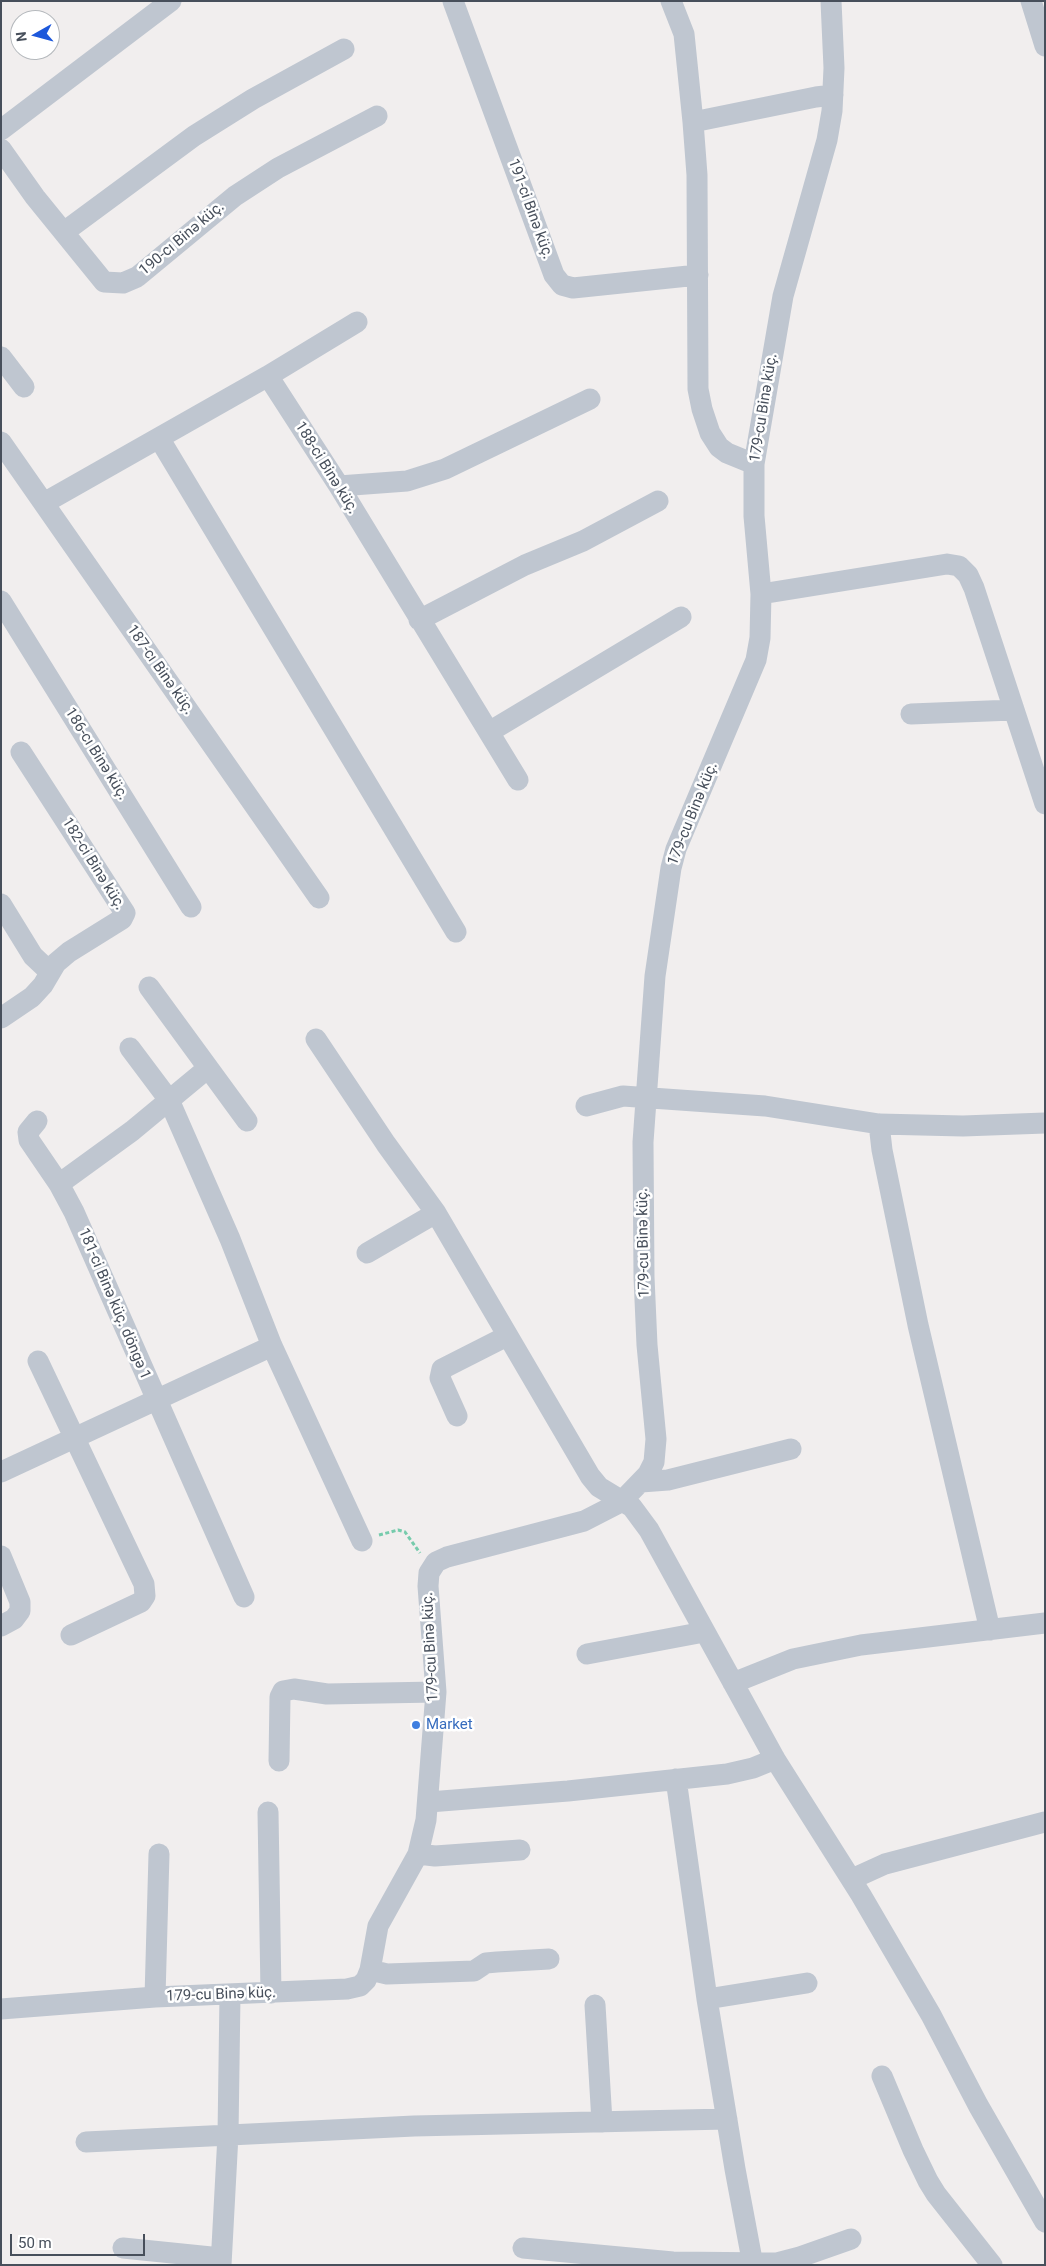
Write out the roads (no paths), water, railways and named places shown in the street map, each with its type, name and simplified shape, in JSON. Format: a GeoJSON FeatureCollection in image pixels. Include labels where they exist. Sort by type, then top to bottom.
{"type":"FeatureCollection","features":[{"type":"Feature","properties":{"kind":"street"},"geometry":{"type":"LineString","coordinates":[[1,130],[171,1]]}},
{"type":"Feature","properties":{"kind":"street","name":"191-ci Binə küç."},"geometry":{"type":"LineString","coordinates":[[453,1],[554,275],[562,285],[573,288],[698,275]]}},
{"type":"Feature","properties":{"kind":"street"},"geometry":{"type":"LineString","coordinates":[[671,1],[684,34],[697,175],[698,389],[710,433],[719,447],[727,453],[754,464]]}},
{"type":"Feature","properties":{"kind":"street","name":"179-cu Binə küç."},"geometry":{"type":"LineString","coordinates":[[1,2009],[155,1998],[347,1989],[360,1986],[366,1980],[370,1970],[378,1926],[418,1854],[429,1802],[436,1692],[428,1586],[429,1573],[436,1562],[447,1556],[584,1521],[621,1502],[641,1482],[654,1462],[656,1439],[647,1345],[644,1277],[643,1142],[656,976],[671,868],[676,849],[756,660],[760,638],[761,594],[754,516],[754,464],[782,296],[826,140],[833,95],[831,1]]}},
{"type":"Feature","properties":{"kind":"street"},"geometry":{"type":"LineString","coordinates":[[1031,1],[1045,46]]}},
{"type":"Feature","properties":{"kind":"street"},"geometry":{"type":"LineString","coordinates":[[64,232],[194,136],[252,99],[344,49]]}},
{"type":"Feature","properties":{"kind":"street"},"geometry":{"type":"LineString","coordinates":[[693,122],[833,95]]}},
{"type":"Feature","properties":{"kind":"street","name":"190-cı Binə küç."},"geometry":{"type":"LineString","coordinates":[[1,149],[35,197],[104,282],[123,283],[137,278],[235,196],[278,168],[377,116]]}},
{"type":"Feature","properties":{"kind":"street"},"geometry":{"type":"LineString","coordinates":[[44,503],[268,376],[356,322]]}},
{"type":"Feature","properties":{"kind":"street"},"geometry":{"type":"LineString","coordinates":[[1,357],[24,387]]}},
{"type":"Feature","properties":{"kind":"street","name":"188-ci Binə küç."},"geometry":{"type":"LineString","coordinates":[[268,376],[338,486],[518,780]]}},
{"type":"Feature","properties":{"kind":"street"},"geometry":{"type":"LineString","coordinates":[[338,486],[407,481],[445,469],[590,399]]}},
{"type":"Feature","properties":{"kind":"street"},"geometry":{"type":"LineString","coordinates":[[159,438],[456,932]]}},
{"type":"Feature","properties":{"kind":"street","name":"187-cı Binə küç."},"geometry":{"type":"LineString","coordinates":[[1,442],[319,898]]}},
{"type":"Feature","properties":{"kind":"street"},"geometry":{"type":"LineString","coordinates":[[419,620],[494,580],[583,541],[658,501]]}},
{"type":"Feature","properties":{"kind":"street"},"geometry":{"type":"LineString","coordinates":[[761,594],[947,564],[959,566],[968,575],[974,588],[1045,804]]}},
{"type":"Feature","properties":{"kind":"street","name":"186-cı Binə küç."},"geometry":{"type":"LineString","coordinates":[[1,601],[191,906]]}},
{"type":"Feature","properties":{"kind":"street"},"geometry":{"type":"LineString","coordinates":[[489,732],[681,618]]}},
{"type":"Feature","properties":{"kind":"street"},"geometry":{"type":"LineString","coordinates":[[911,714],[1013,710]]}},
{"type":"Feature","properties":{"kind":"street","name":"182-ci Binə küç."},"geometry":{"type":"LineString","coordinates":[[1,1018],[32,997],[43,985],[56,963],[69,952],[122,919],[125,913],[21,752]]}},
{"type":"Feature","properties":{"kind":"street"},"geometry":{"type":"LineString","coordinates":[[1,904],[34,956],[50,972]]}},
{"type":"Feature","properties":{"kind":"street"},"geometry":{"type":"LineString","coordinates":[[149,988],[247,1121]]}},
{"type":"Feature","properties":{"kind":"street"},"geometry":{"type":"LineString","coordinates":[[316,1039],[386,1144],[436,1213],[590,1476],[599,1487],[632,1507],[649,1530],[775,1759],[852,1879],[931,2015],[978,2105],[1045,2222]]}},
{"type":"Feature","properties":{"kind":"street"},"geometry":{"type":"LineString","coordinates":[[130,1048],[168,1100],[226,1231],[272,1346],[362,1541]]}},
{"type":"Feature","properties":{"kind":"street"},"geometry":{"type":"LineString","coordinates":[[59,1184],[132,1131],[208,1068]]}},
{"type":"Feature","properties":{"kind":"street"},"geometry":{"type":"LineString","coordinates":[[586,1106],[623,1096],[765,1106],[879,1124],[935,1126],[1045,1123]]}},
{"type":"Feature","properties":{"kind":"street","name":"181-ci Binə küç. döngə 1"},"geometry":{"type":"LineString","coordinates":[[37,1121],[28,1132],[29,1140],[59,1184],[74,1212],[244,1597]]}},
{"type":"Feature","properties":{"kind":"street"},"geometry":{"type":"LineString","coordinates":[[879,1124],[882,1150],[918,1325],[990,1630]]}},
{"type":"Feature","properties":{"kind":"street"},"geometry":{"type":"LineString","coordinates":[[367,1253],[436,1213]]}},
{"type":"Feature","properties":{"kind":"street"},"geometry":{"type":"LineString","coordinates":[[457,1416],[440,1378],[442,1369],[507,1336]]}},
{"type":"Feature","properties":{"kind":"street"},"geometry":{"type":"LineString","coordinates":[[1,1472],[272,1346]]}},
{"type":"Feature","properties":{"kind":"street"},"geometry":{"type":"LineString","coordinates":[[38,1361],[144,1584],[145,1596],[141,1602],[71,1635]]}},
{"type":"Feature","properties":{"kind":"street"},"geometry":{"type":"LineString","coordinates":[[641,1482],[668,1480],[791,1449]]}},
{"type":"Feature","properties":{"kind":"street"},"geometry":{"type":"LineString","coordinates":[[1,1556],[20,1602],[20,1611],[14,1619],[1,1626]]}},
{"type":"Feature","properties":{"kind":"street"},"geometry":{"type":"LineString","coordinates":[[732,1683],[803,1657],[861,1645],[1045,1623]]}},
{"type":"Feature","properties":{"kind":"street"},"geometry":{"type":"LineString","coordinates":[[587,1654],[704,1632]]}},
{"type":"Feature","properties":{"kind":"street"},"geometry":{"type":"LineString","coordinates":[[279,1761],[280,1697],[284,1691],[294,1689],[327,1694],[436,1692]]}},
{"type":"Feature","properties":{"kind":"street"},"geometry":{"type":"LineString","coordinates":[[429,1802],[726,1774],[753,1768],[775,1759]]}},
{"type":"Feature","properties":{"kind":"street"},"geometry":{"type":"LineString","coordinates":[[676,1779],[726,2119],[753,2264]]}},
{"type":"Feature","properties":{"kind":"street"},"geometry":{"type":"LineString","coordinates":[[268,1812],[271,1993]]}},
{"type":"Feature","properties":{"kind":"street"},"geometry":{"type":"LineString","coordinates":[[852,1879],[886,1864],[1045,1822]]}},
{"type":"Feature","properties":{"kind":"street"},"geometry":{"type":"LineString","coordinates":[[418,1854],[435,1856],[520,1850]]}},
{"type":"Feature","properties":{"kind":"street"},"geometry":{"type":"LineString","coordinates":[[155,1998],[160,1854]]}},
{"type":"Feature","properties":{"kind":"street"},"geometry":{"type":"LineString","coordinates":[[370,1970],[387,1974],[474,1971],[486,1963],[549,1959]]}},
{"type":"Feature","properties":{"kind":"street"},"geometry":{"type":"LineString","coordinates":[[707,1999],[807,1983]]}},
{"type":"Feature","properties":{"kind":"street"},"geometry":{"type":"LineString","coordinates":[[122,2248],[221,2261],[228,2135],[230,1994]]}},
{"type":"Feature","properties":{"kind":"street"},"geometry":{"type":"LineString","coordinates":[[595,2006],[602,2122]]}},
{"type":"Feature","properties":{"kind":"street"},"geometry":{"type":"LineString","coordinates":[[882,2076],[913,2150],[936,2194],[992,2265]]}},
{"type":"Feature","properties":{"kind":"street"},"geometry":{"type":"LineString","coordinates":[[86,2142],[414,2126],[726,2119]]}},
{"type":"Feature","properties":{"kind":"street"},"geometry":{"type":"LineString","coordinates":[[523,2248],[673,2262],[753,2264],[777,2263],[800,2258],[851,2240]]}},
{"type":"Feature","properties":{"kind":"place","name":"Market"},"geometry":{"type":"Point","coordinates":[416,1725]}}]}
